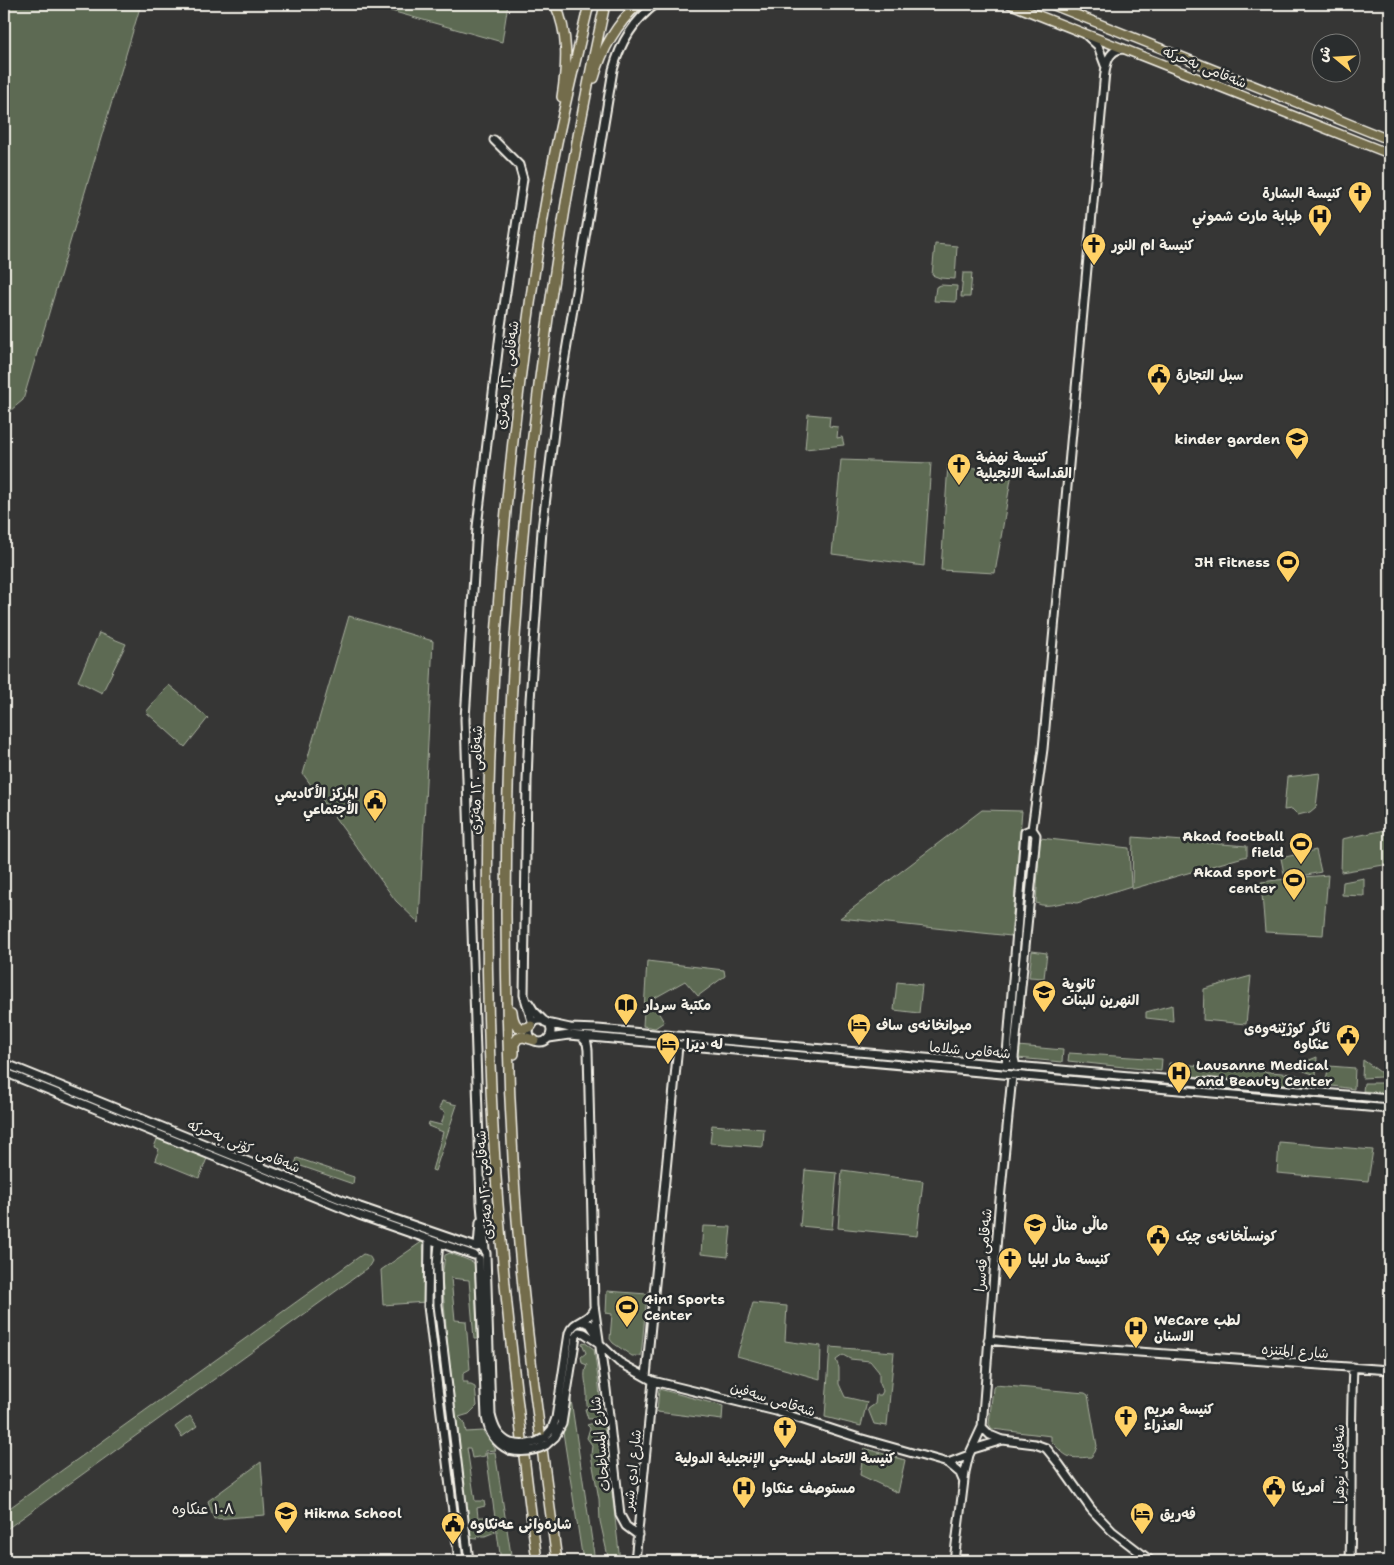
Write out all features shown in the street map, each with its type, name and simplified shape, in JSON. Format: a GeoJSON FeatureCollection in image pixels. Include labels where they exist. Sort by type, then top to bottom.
{"type":"FeatureCollection","features":[{"type":"Feature","properties":{"kind":"highway"},"geometry":{"type":"LineString","coordinates":[[554,157],[566,56],[563,25],[555,4]]}},
{"type":"Feature","properties":{"kind":"highway","name":"شەقامی ١٢٠ مەتری"},"geometry":{"type":"LineString","coordinates":[[537,1561],[508,1321],[497,1183],[490,1034],[488,876],[492,710],[503,538],[528,321],[554,157],[589,4]]}},
{"type":"Feature","properties":{"kind":"highway"},"geometry":{"type":"LineString","coordinates":[[557,1561],[524,1296],[515,1182],[506,985],[508,774],[517,590],[537,390],[554,271],[578,136],[605,4]]}},
{"type":"Feature","properties":{"kind":"highway"},"geometry":{"type":"LineString","coordinates":[[578,136],[596,71],[606,45],[624,18],[638,4]]}},
{"type":"Feature","properties":{"kind":"highway"},"geometry":{"type":"LineString","coordinates":[[506,985],[512,1004],[514,1024],[523,1029],[532,1024]]}},
{"type":"Feature","properties":{"kind":"highway"},"geometry":{"type":"LineString","coordinates":[[510,1089],[514,1068],[515,1042],[518,1038],[523,1037],[534,1040]]}},
{"type":"Feature","properties":{"kind":"main road","name":"شەقامی بەحرکە"},"geometry":{"type":"LineString","coordinates":[[1010,4],[1390,154]]}},
{"type":"Feature","properties":{"kind":"main road","name":"شەقامی بەحرکە"},"geometry":{"type":"LineString","coordinates":[[1050,4],[1390,140]]}},
{"type":"Feature","properties":{"kind":"street"},"geometry":{"type":"LineString","coordinates":[[534,1040],[530,1035],[532,1024],[525,1000],[525,867],[530,700],[542,530],[553,429],[613,70],[626,36],[637,21],[656,4]]}},
{"type":"Feature","properties":{"kind":"street"},"geometry":{"type":"LineString","coordinates":[[1077,29],[1098,46],[1106,68]]}},
{"type":"Feature","properties":{"kind":"street"},"geometry":{"type":"LineString","coordinates":[[1016,1067],[1014,1058],[1036,835],[1032,829],[1043,750],[1088,245],[1106,68],[1111,54],[1116,49],[1126,49]]}},
{"type":"Feature","properties":{"kind":"street"},"geometry":{"type":"LineString","coordinates":[[494,140],[519,165],[523,179],[498,345],[477,527],[464,719],[481,1204],[480,1252],[491,1415],[494,1427],[510,1446],[545,1442],[555,1437],[562,1424],[576,1336],[596,1318]]}},
{"type":"Feature","properties":{"kind":"street"},"geometry":{"type":"LineString","coordinates":[[1006,1066],[1025,832],[1032,829]]}},
{"type":"Feature","properties":{"kind":"street"},"geometry":{"type":"LineString","coordinates":[[525,973],[528,1001],[534,1011],[546,1022],[551,1032],[549,1038]]}},
{"type":"Feature","properties":{"kind":"street","name":"شەقامی شلاما"},"geometry":{"type":"LineString","coordinates":[[532,1024],[538,1021],[570,1028],[1390,1099]]}},
{"type":"Feature","properties":{"kind":"street","name":"شەقامی شلاما"},"geometry":{"type":"LineString","coordinates":[[534,1040],[544,1041],[564,1035],[582,1036],[1012,1076],[1390,1108]]}},
{"type":"Feature","properties":{"kind":"street"},"geometry":{"type":"LineString","coordinates":[[582,1036],[588,1046],[590,1083]]}},
{"type":"Feature","properties":{"kind":"street"},"geometry":{"type":"LineString","coordinates":[[590,1083],[593,1046],[598,1038]]}},
{"type":"Feature","properties":{"kind":"street","name":"شارع ادي شير"},"geometry":{"type":"LineString","coordinates":[[635,1561],[678,1046]]}},
{"type":"Feature","properties":{"kind":"street"},"geometry":{"type":"LineString","coordinates":[[802,1056],[806,1053],[806,1050],[803,1048]]}},
{"type":"Feature","properties":{"kind":"street"},"geometry":{"type":"LineString","coordinates":[[820,1058],[816,1054],[817,1051],[821,1050]]}},
{"type":"Feature","properties":{"kind":"street"},"geometry":{"type":"LineString","coordinates":[[1006,1057],[1014,1058]]}},
{"type":"Feature","properties":{"kind":"street","name":"شەقامی کۆنی بەحرکە"},"geometry":{"type":"LineString","coordinates":[[4,1063],[360,1206],[480,1252]]}},
{"type":"Feature","properties":{"kind":"street","name":"شەقامی کۆنی بەحرکە"},"geometry":{"type":"LineString","coordinates":[[4,1072],[359,1215],[429,1239],[480,1252]]}},
{"type":"Feature","properties":{"kind":"street","name":"شەقامی قەسرا"},"geometry":{"type":"LineString","coordinates":[[982,1427],[999,1210],[1012,1076]]}},
{"type":"Feature","properties":{"kind":"street","name":"شارع المساطحات"},"geometry":{"type":"LineString","coordinates":[[590,1083],[594,1305],[606,1388],[620,1515],[626,1526],[638,1535]]}},
{"type":"Feature","properties":{"kind":"street"},"geometry":{"type":"LineString","coordinates":[[1248,1096],[1252,1095],[1253,1092],[1249,1087]]}},
{"type":"Feature","properties":{"kind":"street"},"geometry":{"type":"LineString","coordinates":[[1262,1088],[1258,1092],[1259,1096],[1262,1097]]}},
{"type":"Feature","properties":{"kind":"street"},"geometry":{"type":"LineString","coordinates":[[429,1239],[428,1306],[459,1561]]}},
{"type":"Feature","properties":{"kind":"street"},"geometry":{"type":"LineString","coordinates":[[439,1242],[437,1259],[438,1304],[469,1561]]}},
{"type":"Feature","properties":{"kind":"street"},"geometry":{"type":"LineString","coordinates":[[428,1258],[437,1259]]}},
{"type":"Feature","properties":{"kind":"street"},"geometry":{"type":"LineString","coordinates":[[586,1327],[594,1305]]}},
{"type":"Feature","properties":{"kind":"street"},"geometry":{"type":"LineString","coordinates":[[545,1442],[556,1418],[569,1333],[573,1325],[586,1327]]}},
{"type":"Feature","properties":{"kind":"street","name":"شەقامی سەفین"},"geometry":{"type":"LineString","coordinates":[[586,1327],[620,1362],[649,1379],[776,1411],[835,1431],[948,1463]]}},
{"type":"Feature","properties":{"kind":"street","name":"شارع المتنزه"},"geometry":{"type":"LineString","coordinates":[[988,1340],[1390,1370]]}},
{"type":"Feature","properties":{"kind":"street","name":"شەقامی نوهرا"},"geometry":{"type":"LineString","coordinates":[[1350,1561],[1353,1367]]}},
{"type":"Feature","properties":{"kind":"street"},"geometry":{"type":"LineString","coordinates":[[954,1561],[964,1480],[971,1452],[982,1427],[990,1434],[1003,1440],[1035,1444],[1050,1451],[1091,1509],[1112,1531],[1151,1561]]}},
{"type":"Feature","properties":{"kind":"street"},"geometry":{"type":"LineString","coordinates":[[964,1480],[960,1473],[948,1463],[1003,1440]]}},
{"type":"Feature","properties":{"kind":"street"},"geometry":{"type":"LineString","coordinates":[[453,1518],[463,1517]]}},
{"type":"Feature","properties":{"kind":"green space"},"geometry":{"type":"Polygon","coordinates":[[[4,4],[141,4],[23,400],[4,416],[4,4]]]}},
{"type":"Feature","properties":{"kind":"green space"},"geometry":{"type":"Polygon","coordinates":[[[366,4],[508,4],[502,42],[366,4]]]}},
{"type":"Feature","properties":{"kind":"green space"},"geometry":{"type":"Polygon","coordinates":[[[935,244],[957,246],[955,279],[940,278],[932,275],[935,244]]]}},
{"type":"Feature","properties":{"kind":"green space"},"geometry":{"type":"Polygon","coordinates":[[[963,273],[972,273],[970,297],[961,297],[963,273]]]}},
{"type":"Feature","properties":{"kind":"green space"},"geometry":{"type":"Polygon","coordinates":[[[941,285],[957,286],[956,302],[934,301],[936,287],[941,285]]]}},
{"type":"Feature","properties":{"kind":"green space"},"geometry":{"type":"Polygon","coordinates":[[[808,414],[830,416],[829,426],[838,427],[837,438],[842,437],[844,445],[805,449],[808,414]]]}},
{"type":"Feature","properties":{"kind":"green space"},"geometry":{"type":"Polygon","coordinates":[[[841,460],[931,463],[924,566],[832,554],[841,460]]]}},
{"type":"Feature","properties":{"kind":"green space"},"geometry":{"type":"Polygon","coordinates":[[[948,464],[1012,473],[995,573],[941,570],[948,464]]]}},
{"type":"Feature","properties":{"kind":"green space"},"geometry":{"type":"Polygon","coordinates":[[[349,616],[433,641],[419,923],[396,901],[303,774],[349,616]]]}},
{"type":"Feature","properties":{"kind":"green space"},"geometry":{"type":"Polygon","coordinates":[[[99,633],[126,644],[102,693],[78,681],[99,633]]]}},
{"type":"Feature","properties":{"kind":"green space"},"geometry":{"type":"Polygon","coordinates":[[[169,685],[208,718],[185,747],[146,712],[169,685]]]}},
{"type":"Feature","properties":{"kind":"green space"},"geometry":{"type":"Polygon","coordinates":[[[1320,773],[1316,807],[1310,812],[1298,815],[1292,809],[1284,810],[1287,777],[1320,773]]]}},
{"type":"Feature","properties":{"kind":"green space"},"geometry":{"type":"Polygon","coordinates":[[[982,810],[1022,811],[1011,936],[840,918],[982,810]]]}},
{"type":"Feature","properties":{"kind":"green space"},"geometry":{"type":"Polygon","coordinates":[[[1390,829],[1390,864],[1341,872],[1342,839],[1390,829]]]}},
{"type":"Feature","properties":{"kind":"green space"},"geometry":{"type":"Polygon","coordinates":[[[1133,837],[1247,846],[1247,856],[1132,889],[1133,837]]]}},
{"type":"Feature","properties":{"kind":"green space"},"geometry":{"type":"Polygon","coordinates":[[[1040,838],[1129,848],[1131,886],[1077,903],[1067,902],[1041,905],[1036,903],[1040,838]]]}},
{"type":"Feature","properties":{"kind":"green space","name":"Akad sport center"},"geometry":{"type":"Polygon","coordinates":[[[1316,850],[1321,872],[1293,878],[1328,875],[1323,935],[1265,932],[1261,882],[1285,879],[1281,858],[1316,850]]]}},
{"type":"Feature","properties":{"kind":"green space"},"geometry":{"type":"Polygon","coordinates":[[[1364,878],[1364,896],[1342,895],[1343,882],[1364,878]]]}},
{"type":"Feature","properties":{"kind":"green space"},"geometry":{"type":"Polygon","coordinates":[[[1032,951],[1047,953],[1044,978],[1029,977],[1032,951]]]}},
{"type":"Feature","properties":{"kind":"green space"},"geometry":{"type":"Polygon","coordinates":[[[647,961],[724,970],[725,976],[698,996],[685,981],[651,1000],[664,1022],[655,1028],[643,1026],[647,961]]]}},
{"type":"Feature","properties":{"kind":"green space"},"geometry":{"type":"Polygon","coordinates":[[[1251,976],[1246,1024],[1203,1020],[1204,989],[1251,976]]]}},
{"type":"Feature","properties":{"kind":"green space"},"geometry":{"type":"Polygon","coordinates":[[[897,982],[922,985],[919,1013],[894,1010],[897,982]]]}},
{"type":"Feature","properties":{"kind":"green space"},"geometry":{"type":"Polygon","coordinates":[[[1172,1005],[1173,1021],[1146,1018],[1146,1012],[1172,1005]]]}},
{"type":"Feature","properties":{"kind":"green space"},"geometry":{"type":"Polygon","coordinates":[[[1018,1046],[1063,1050],[1062,1062],[1017,1058],[1018,1046]]]}},
{"type":"Feature","properties":{"kind":"green space"},"geometry":{"type":"Polygon","coordinates":[[[1069,1053],[1162,1059],[1161,1071],[1068,1061],[1069,1053]]]}},
{"type":"Feature","properties":{"kind":"green space"},"geometry":{"type":"Polygon","coordinates":[[[1317,1057],[1316,1075],[1292,1067],[1317,1057]]]}},
{"type":"Feature","properties":{"kind":"green space"},"geometry":{"type":"Polygon","coordinates":[[[1363,1060],[1380,1072],[1381,1077],[1362,1078],[1363,1060]]]}},
{"type":"Feature","properties":{"kind":"green space"},"geometry":{"type":"Polygon","coordinates":[[[1169,1063],[1293,1074],[1316,1081],[1313,1086],[1168,1074],[1169,1063]]]}},
{"type":"Feature","properties":{"kind":"green space"},"geometry":{"type":"Polygon","coordinates":[[[1329,1066],[1355,1068],[1354,1089],[1325,1085],[1329,1066]]]}},
{"type":"Feature","properties":{"kind":"green space"},"geometry":{"type":"Polygon","coordinates":[[[1364,1083],[1390,1083],[1390,1093],[1363,1091],[1364,1083]]]}},
{"type":"Feature","properties":{"kind":"green space"},"geometry":{"type":"Polygon","coordinates":[[[442,1101],[457,1105],[435,1171],[432,1170],[443,1132],[428,1126],[429,1122],[441,1125],[445,1112],[439,1109],[442,1101]]]}},
{"type":"Feature","properties":{"kind":"green space"},"geometry":{"type":"Polygon","coordinates":[[[712,1125],[764,1129],[763,1147],[710,1143],[712,1125]]]}},
{"type":"Feature","properties":{"kind":"green space"},"geometry":{"type":"Polygon","coordinates":[[[158,1137],[208,1156],[199,1178],[155,1160],[159,1149],[154,1147],[158,1137]]]}},
{"type":"Feature","properties":{"kind":"green space"},"geometry":{"type":"Polygon","coordinates":[[[1279,1142],[1373,1150],[1368,1181],[1277,1173],[1279,1142]]]}},
{"type":"Feature","properties":{"kind":"green space"},"geometry":{"type":"Polygon","coordinates":[[[297,1158],[354,1177],[353,1184],[295,1164],[297,1158]]]}},
{"type":"Feature","properties":{"kind":"green space"},"geometry":{"type":"Polygon","coordinates":[[[805,1170],[837,1173],[832,1229],[800,1226],[805,1170]]]}},
{"type":"Feature","properties":{"kind":"green space"},"geometry":{"type":"Polygon","coordinates":[[[842,1170],[923,1181],[917,1236],[838,1228],[842,1170]]]}},
{"type":"Feature","properties":{"kind":"green space"},"geometry":{"type":"Polygon","coordinates":[[[703,1226],[731,1227],[728,1257],[701,1254],[703,1226]]]}},
{"type":"Feature","properties":{"kind":"green space"},"geometry":{"type":"Polygon","coordinates":[[[423,1241],[426,1302],[383,1305],[381,1270],[423,1241]]]}},
{"type":"Feature","properties":{"kind":"green space"},"geometry":{"type":"Polygon","coordinates":[[[450,1253],[473,1262],[475,1265],[477,1339],[474,1339],[469,1280],[451,1278],[455,1320],[466,1321],[470,1369],[463,1373],[463,1382],[468,1382],[468,1385],[475,1387],[477,1406],[469,1414],[459,1417],[464,1422],[466,1432],[483,1431],[496,1450],[485,1451],[485,1456],[472,1458],[470,1448],[467,1448],[475,1501],[484,1501],[485,1506],[477,1508],[478,1517],[492,1517],[495,1532],[485,1536],[478,1536],[477,1539],[469,1538],[447,1364],[448,1351],[442,1278],[445,1255],[450,1253]]]}},
{"type":"Feature","properties":{"kind":"green space"},"geometry":{"type":"Polygon","coordinates":[[[363,1254],[369,1256],[372,1261],[368,1268],[4,1531],[4,1512],[363,1254]]]}},
{"type":"Feature","properties":{"kind":"green space"},"geometry":{"type":"Polygon","coordinates":[[[607,1291],[647,1294],[641,1356],[632,1356],[610,1339],[612,1314],[606,1313],[607,1291]]]}},
{"type":"Feature","properties":{"kind":"green space"},"geometry":{"type":"Polygon","coordinates":[[[753,1303],[787,1306],[785,1341],[821,1346],[820,1379],[737,1356],[753,1303]]]}},
{"type":"Feature","properties":{"kind":"green space"},"geometry":{"type":"Polygon","coordinates":[[[584,1342],[594,1349],[602,1418],[588,1419],[585,1409],[588,1408],[585,1376],[587,1365],[582,1363],[581,1357],[586,1353],[582,1343],[584,1342]]]}},
{"type":"Feature","properties":{"kind":"green space"},"geometry":{"type":"Polygon","coordinates":[[[830,1347],[894,1352],[887,1426],[874,1424],[868,1409],[875,1404],[876,1395],[881,1395],[883,1391],[879,1381],[879,1372],[870,1361],[850,1359],[843,1355],[836,1360],[839,1368],[839,1384],[845,1397],[867,1402],[861,1426],[825,1417],[830,1347]]]}},
{"type":"Feature","properties":{"kind":"green space"},"geometry":{"type":"Polygon","coordinates":[[[995,1385],[1085,1393],[1088,1395],[1097,1446],[1095,1452],[1091,1457],[1072,1457],[1065,1454],[1051,1441],[1051,1436],[992,1429],[989,1424],[993,1388],[995,1385]]]}},
{"type":"Feature","properties":{"kind":"green space"},"geometry":{"type":"Polygon","coordinates":[[[659,1389],[723,1406],[722,1420],[657,1412],[659,1389]]]}},
{"type":"Feature","properties":{"kind":"green space"},"geometry":{"type":"Polygon","coordinates":[[[570,1393],[595,1561],[583,1561],[563,1432],[567,1423],[570,1393]]]}},
{"type":"Feature","properties":{"kind":"green space"},"geometry":{"type":"Polygon","coordinates":[[[190,1416],[197,1426],[182,1437],[175,1427],[190,1416]]]}},
{"type":"Feature","properties":{"kind":"green space"},"geometry":{"type":"Polygon","coordinates":[[[597,1422],[604,1423],[620,1561],[609,1561],[600,1521],[599,1499],[591,1455],[592,1445],[587,1438],[590,1428],[587,1425],[597,1422]]]}},
{"type":"Feature","properties":{"kind":"green space"},"geometry":{"type":"Polygon","coordinates":[[[864,1448],[905,1460],[898,1493],[860,1475],[864,1448]]]}},
{"type":"Feature","properties":{"kind":"green space"},"geometry":{"type":"Polygon","coordinates":[[[495,1452],[512,1561],[501,1561],[486,1453],[495,1452]]]}},
{"type":"Feature","properties":{"kind":"green space"},"geometry":{"type":"Polygon","coordinates":[[[261,1462],[265,1515],[214,1519],[208,1501],[261,1462]]]}},
{"type":"Feature","properties":{"kind":"place","name":"كنيسة البشارة"},"geometry":{"type":"Point","coordinates":[1360,214]}},
{"type":"Feature","properties":{"kind":"place","name":"طبابة مارت شموني"},"geometry":{"type":"Point","coordinates":[1320,237]}},
{"type":"Feature","properties":{"kind":"place","name":"كنيسة ام النور"},"geometry":{"type":"Point","coordinates":[1094,266]}},
{"type":"Feature","properties":{"kind":"place","name":"سبل التجارة"},"geometry":{"type":"Point","coordinates":[1159,396]}},
{"type":"Feature","properties":{"kind":"place","name":"kinder garden"},"geometry":{"type":"Point","coordinates":[1297,460]}},
{"type":"Feature","properties":{"kind":"place","name":"كنيسة نهضة القداسة الانجيلية"},"geometry":{"type":"Point","coordinates":[959,486]}},
{"type":"Feature","properties":{"kind":"place","name":"JH Fitness"},"geometry":{"type":"Point","coordinates":[1288,583]}},
{"type":"Feature","properties":{"kind":"place","name":"المركز الأكاديمي الأجتماعي"},"geometry":{"type":"Point","coordinates":[375,822]}},
{"type":"Feature","properties":{"kind":"place","name":"Akad football field"},"geometry":{"type":"Point","coordinates":[1301,865]}},
{"type":"Feature","properties":{"kind":"place","name":"Akad sport center"},"geometry":{"type":"Point","coordinates":[1294,901]}},
{"type":"Feature","properties":{"kind":"place","name":"ثانوية النهرين للبنات"},"geometry":{"type":"Point","coordinates":[1044,1013]}},
{"type":"Feature","properties":{"kind":"place","name":"مكتبة سردار"},"geometry":{"type":"Point","coordinates":[626,1026]}},
{"type":"Feature","properties":{"kind":"place","name":"میوانخانەی ساف"},"geometry":{"type":"Point","coordinates":[859,1046]}},
{"type":"Feature","properties":{"kind":"place","name":"ئاگر كوژێنه‌وه‌ی عنكاوه"},"geometry":{"type":"Point","coordinates":[1348,1057]}},
{"type":"Feature","properties":{"kind":"place","name":"له ديرا"},"geometry":{"type":"Point","coordinates":[668,1065]}},
{"type":"Feature","properties":{"kind":"place","name":"Lausanne Medical and Beauty Center"},"geometry":{"type":"Point","coordinates":[1179,1094]}},
{"type":"Feature","properties":{"kind":"place","name":"ماڵی مناڵ"},"geometry":{"type":"Point","coordinates":[1035,1246]}},
{"type":"Feature","properties":{"kind":"place","name":"کونسڵخانەی چیک"},"geometry":{"type":"Point","coordinates":[1158,1257]}},
{"type":"Feature","properties":{"kind":"place","name":"كنيسة مار ايليا"},"geometry":{"type":"Point","coordinates":[1010,1280]}},
{"type":"Feature","properties":{"kind":"place","name":"4in1 Sports Center"},"geometry":{"type":"Point","coordinates":[627,1328]}},
{"type":"Feature","properties":{"kind":"place","name":"WeCare لطب الاسنان"},"geometry":{"type":"Point","coordinates":[1136,1349]}},
{"type":"Feature","properties":{"kind":"place","name":"كنيسة مريم العذراء"},"geometry":{"type":"Point","coordinates":[1126,1438]}},
{"type":"Feature","properties":{"kind":"place","name":"كنيسة الاتحاد المسيحي الإنجيلية الدولية"},"geometry":{"type":"Point","coordinates":[785,1449]}},
{"type":"Feature","properties":{"kind":"place","name":"أمريكا"},"geometry":{"type":"Point","coordinates":[1274,1508]}},
{"type":"Feature","properties":{"kind":"place","name":"مستوصف عنكاوا"},"geometry":{"type":"Point","coordinates":[744,1509]}},
{"type":"Feature","properties":{"kind":"place","name":"Hikma School"},"geometry":{"type":"Point","coordinates":[286,1534]}},
{"type":"Feature","properties":{"kind":"place","name":"فەریق"},"geometry":{"type":"Point","coordinates":[1142,1535]}},
{"type":"Feature","properties":{"kind":"place","name":"شارەوانی عەنکاوە"},"geometry":{"type":"Point","coordinates":[453,1545]}},
{"type":"Feature","properties":{"kind":"district","name":"١٠٨ عنکاوە"},"geometry":{"type":"Point","coordinates":[203,1509]}}]}
